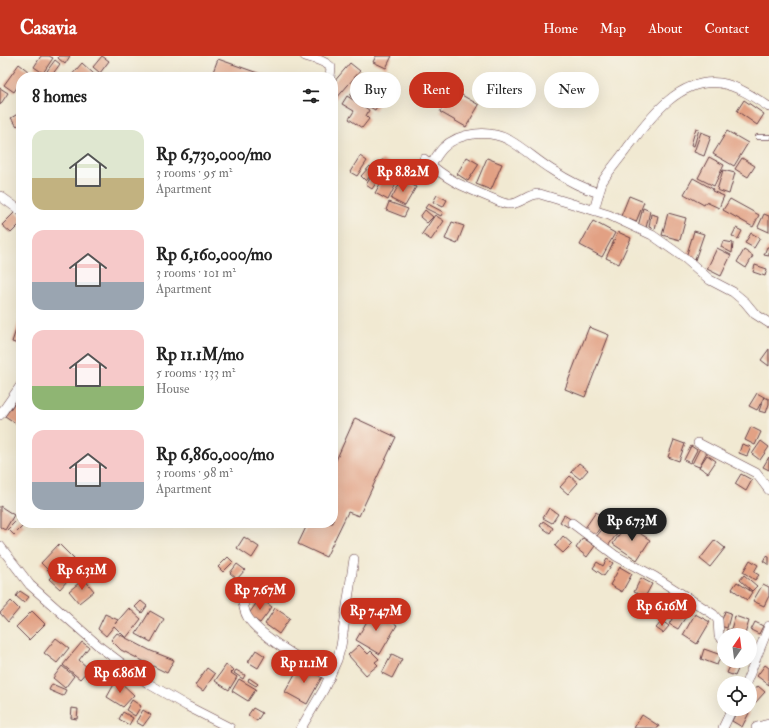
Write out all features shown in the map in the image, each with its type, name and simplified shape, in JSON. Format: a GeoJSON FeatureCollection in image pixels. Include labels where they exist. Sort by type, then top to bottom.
{"type":"FeatureCollection","features":[{"type":"Feature","properties":{"kind":"street"},"geometry":{"type":"LineString","coordinates":[[305,56],[328,64],[331,67],[330,72]]}},
{"type":"Feature","properties":{"kind":"street"},"geometry":{"type":"LineString","coordinates":[[594,210],[606,176],[646,123],[670,99],[680,93],[697,86],[719,83],[746,92],[769,107]]}},
{"type":"Feature","properties":{"kind":"street"},"geometry":{"type":"LineString","coordinates":[[599,193],[568,180],[535,159],[523,148],[497,135],[484,133],[469,135],[456,140],[444,147],[427,162],[451,180],[503,203],[514,204],[531,194],[540,194],[622,220],[666,244],[710,280],[733,292],[745,302],[755,314],[769,323]]}},
{"type":"Feature","properties":{"kind":"street"},"geometry":{"type":"LineString","coordinates":[[0,196],[16,207]]}},
{"type":"Feature","properties":{"kind":"street"},"geometry":{"type":"LineString","coordinates":[[0,415],[16,392]]}},
{"type":"Feature","properties":{"kind":"street"},"geometry":{"type":"LineString","coordinates":[[698,443],[756,473],[769,490]]}},
{"type":"Feature","properties":{"kind":"street"},"geometry":{"type":"LineString","coordinates":[[572,523],[616,556],[655,577],[713,614],[718,620],[718,628]]}},
{"type":"Feature","properties":{"kind":"street"},"geometry":{"type":"LineString","coordinates":[[0,546],[26,581],[100,647],[149,684],[230,728]]}},
{"type":"Feature","properties":{"kind":"street"},"geometry":{"type":"LineString","coordinates":[[301,728],[330,677],[337,660],[341,646],[354,559]]}},
{"type":"Feature","properties":{"kind":"street"},"geometry":{"type":"LineString","coordinates":[[240,586],[246,616],[281,646],[330,677]]}},
{"type":"Feature","properties":{"kind":"street"},"geometry":{"type":"LineString","coordinates":[[757,647],[769,626]]}},
{"type":"Feature","properties":{"kind":"street"},"geometry":{"type":"LineString","coordinates":[[723,728],[729,716]]}},
{"type":"Feature","properties":{"kind":"street"},"geometry":{"type":"LineString","coordinates":[[757,728],[769,725]]}},
{"type":"Feature","properties":{"kind":"lane"},"geometry":{"type":"LineString","coordinates":[[758,137],[769,136]]}},
{"type":"Feature","properties":{"kind":"building"},"geometry":{"type":"Polygon","coordinates":[[[41,56],[49,56],[53,58],[44,72],[34,67],[41,56]]]}},
{"type":"Feature","properties":{"kind":"building"},"geometry":{"type":"Polygon","coordinates":[[[59,56],[70,56],[65,64],[58,58],[59,56]]]}},
{"type":"Feature","properties":{"kind":"building"},"geometry":{"type":"Polygon","coordinates":[[[102,56],[109,61],[101,72],[93,67],[102,56]]]}},
{"type":"Feature","properties":{"kind":"building"},"geometry":{"type":"Polygon","coordinates":[[[376,56],[392,56],[386,68],[373,62],[376,56]]]}},
{"type":"Feature","properties":{"kind":"building"},"geometry":{"type":"Polygon","coordinates":[[[218,59],[255,72],[213,72],[218,59]]]}},
{"type":"Feature","properties":{"kind":"building"},"geometry":{"type":"Polygon","coordinates":[[[55,60],[60,64],[54,72],[47,71],[55,60]]]}},
{"type":"Feature","properties":{"kind":"building"},"geometry":{"type":"Polygon","coordinates":[[[82,63],[92,72],[74,72],[82,63]]]}},
{"type":"Feature","properties":{"kind":"building"},"geometry":{"type":"Polygon","coordinates":[[[350,63],[360,71],[350,72],[350,83],[338,97],[338,77],[350,63]]]}},
{"type":"Feature","properties":{"kind":"building"},"geometry":{"type":"Polygon","coordinates":[[[19,64],[28,71],[16,72],[16,89],[14,92],[4,85],[19,64]]]}},
{"type":"Feature","properties":{"kind":"building"},"geometry":{"type":"Polygon","coordinates":[[[0,88],[8,93],[0,105],[0,88]]]}},
{"type":"Feature","properties":{"kind":"building"},"geometry":{"type":"Polygon","coordinates":[[[347,96],[350,98],[350,108],[366,108],[369,110],[366,116],[369,119],[362,128],[349,119],[354,111],[342,104],[347,96]]]}},
{"type":"Feature","properties":{"kind":"building"},"geometry":{"type":"Polygon","coordinates":[[[464,96],[472,101],[472,108],[477,108],[466,127],[440,112],[442,108],[464,108],[464,96]]]}},
{"type":"Feature","properties":{"kind":"building"},"geometry":{"type":"Polygon","coordinates":[[[744,100],[764,114],[757,125],[737,111],[744,100]]]}},
{"type":"Feature","properties":{"kind":"building"},"geometry":{"type":"Polygon","coordinates":[[[16,115],[16,125],[11,118],[16,115]]]}},
{"type":"Feature","properties":{"kind":"building"},"geometry":{"type":"Polygon","coordinates":[[[696,128],[699,129],[694,146],[691,145],[696,128]]]}},
{"type":"Feature","properties":{"kind":"building"},"geometry":{"type":"Polygon","coordinates":[[[727,131],[748,143],[734,166],[713,154],[727,131]]]}},
{"type":"Feature","properties":{"kind":"building"},"geometry":{"type":"Polygon","coordinates":[[[701,132],[711,136],[704,156],[694,152],[701,132]]]}},
{"type":"Feature","properties":{"kind":"building"},"geometry":{"type":"Polygon","coordinates":[[[360,156],[367,161],[357,176],[350,172],[360,156]]]}},
{"type":"Feature","properties":{"kind":"building"},"geometry":{"type":"Polygon","coordinates":[[[467,157],[479,164],[468,181],[457,174],[467,157]]]}},
{"type":"Feature","properties":{"kind":"building"},"geometry":{"type":"Polygon","coordinates":[[[709,157],[724,165],[714,186],[698,178],[709,157]]]}},
{"type":"Feature","properties":{"kind":"building"},"geometry":{"type":"Polygon","coordinates":[[[487,158],[502,164],[491,190],[476,184],[487,158]]]}},
{"type":"Feature","properties":{"kind":"building"},"geometry":{"type":"Polygon","coordinates":[[[742,158],[755,166],[748,177],[735,169],[742,158]]]}},
{"type":"Feature","properties":{"kind":"building"},"geometry":{"type":"Polygon","coordinates":[[[382,160],[389,164],[372,189],[366,185],[382,160]]]}},
{"type":"Feature","properties":{"kind":"building"},"geometry":{"type":"Polygon","coordinates":[[[370,166],[375,170],[366,181],[361,176],[370,166]]]}},
{"type":"Feature","properties":{"kind":"building"},"geometry":{"type":"Polygon","coordinates":[[[723,170],[735,173],[729,194],[717,190],[723,170]]]}},
{"type":"Feature","properties":{"kind":"building"},"geometry":{"type":"Polygon","coordinates":[[[387,171],[399,178],[388,200],[375,193],[387,171]]]}},
{"type":"Feature","properties":{"kind":"building"},"geometry":{"type":"Polygon","coordinates":[[[693,178],[713,189],[712,191],[724,196],[719,208],[706,202],[704,205],[684,194],[693,178]]]}},
{"type":"Feature","properties":{"kind":"building"},"geometry":{"type":"Polygon","coordinates":[[[402,179],[416,187],[405,206],[391,199],[402,179]]]}},
{"type":"Feature","properties":{"kind":"building"},"geometry":{"type":"Polygon","coordinates":[[[437,195],[447,200],[443,207],[433,202],[437,195]]]}},
{"type":"Feature","properties":{"kind":"building"},"geometry":{"type":"Polygon","coordinates":[[[629,196],[644,202],[636,222],[621,216],[629,196]]]}},
{"type":"Feature","properties":{"kind":"building"},"geometry":{"type":"Polygon","coordinates":[[[730,199],[759,215],[753,227],[723,210],[730,199]]]}},
{"type":"Feature","properties":{"kind":"building"},"geometry":{"type":"Polygon","coordinates":[[[389,202],[408,209],[404,217],[386,210],[389,202]]]}},
{"type":"Feature","properties":{"kind":"building"},"geometry":{"type":"Polygon","coordinates":[[[428,204],[443,212],[441,216],[425,208],[428,204]]]}},
{"type":"Feature","properties":{"kind":"building"},"geometry":{"type":"Polygon","coordinates":[[[643,208],[650,211],[646,228],[638,226],[643,208]]]}},
{"type":"Feature","properties":{"kind":"building"},"geometry":{"type":"Polygon","coordinates":[[[425,210],[433,217],[427,223],[420,217],[425,210]]]}},
{"type":"Feature","properties":{"kind":"building"},"geometry":{"type":"Polygon","coordinates":[[[15,212],[16,213],[16,228],[11,233],[2,225],[15,212]]]}},
{"type":"Feature","properties":{"kind":"building"},"geometry":{"type":"Polygon","coordinates":[[[668,213],[686,218],[680,240],[662,235],[668,213]]]}},
{"type":"Feature","properties":{"kind":"building"},"geometry":{"type":"Polygon","coordinates":[[[651,214],[658,216],[655,229],[649,227],[651,214]]]}},
{"type":"Feature","properties":{"kind":"building"},"geometry":{"type":"Polygon","coordinates":[[[764,214],[769,216],[769,232],[758,227],[764,214]]]}},
{"type":"Feature","properties":{"kind":"building"},"geometry":{"type":"Polygon","coordinates":[[[435,215],[444,221],[431,240],[422,234],[435,215]]]}},
{"type":"Feature","properties":{"kind":"building"},"geometry":{"type":"Polygon","coordinates":[[[593,221],[615,233],[602,257],[580,245],[593,221]]]}},
{"type":"Feature","properties":{"kind":"building"},"geometry":{"type":"Polygon","coordinates":[[[452,222],[464,226],[457,244],[445,239],[452,222]]]}},
{"type":"Feature","properties":{"kind":"building"},"geometry":{"type":"Polygon","coordinates":[[[736,228],[742,231],[738,239],[732,236],[736,228]]]}},
{"type":"Feature","properties":{"kind":"building"},"geometry":{"type":"Polygon","coordinates":[[[694,231],[704,234],[695,260],[686,257],[694,231]]]}},
{"type":"Feature","properties":{"kind":"building"},"geometry":{"type":"Polygon","coordinates":[[[618,232],[631,238],[619,264],[606,258],[618,232]]]}},
{"type":"Feature","properties":{"kind":"building"},"geometry":{"type":"Polygon","coordinates":[[[751,233],[760,238],[754,248],[745,243],[751,233]]]}},
{"type":"Feature","properties":{"kind":"building"},"geometry":{"type":"Polygon","coordinates":[[[723,241],[733,243],[732,253],[721,247],[723,241]]]}},
{"type":"Feature","properties":{"kind":"building"},"geometry":{"type":"Polygon","coordinates":[[[767,247],[769,247],[769,256],[764,255],[767,247]]]}},
{"type":"Feature","properties":{"kind":"building"},"geometry":{"type":"Polygon","coordinates":[[[717,248],[731,255],[721,276],[707,269],[717,248]]]}},
{"type":"Feature","properties":{"kind":"building"},"geometry":{"type":"Polygon","coordinates":[[[744,250],[753,256],[746,268],[737,262],[744,250]]]}},
{"type":"Feature","properties":{"kind":"building"},"geometry":{"type":"Polygon","coordinates":[[[755,265],[767,269],[765,276],[753,272],[755,265]]]}},
{"type":"Feature","properties":{"kind":"building"},"geometry":{"type":"Polygon","coordinates":[[[589,327],[609,335],[585,397],[565,389],[589,327]]]}},
{"type":"Feature","properties":{"kind":"building"},"geometry":{"type":"Polygon","coordinates":[[[16,330],[16,343],[12,342],[16,330]]]}},
{"type":"Feature","properties":{"kind":"building"},"geometry":{"type":"Polygon","coordinates":[[[769,349],[769,366],[761,360],[769,349]]]}},
{"type":"Feature","properties":{"kind":"building"},"geometry":{"type":"Polygon","coordinates":[[[757,393],[764,397],[757,410],[749,406],[757,393]]]}},
{"type":"Feature","properties":{"kind":"building"},"geometry":{"type":"Polygon","coordinates":[[[764,397],[769,399],[766,413],[759,411],[764,397]]]}},
{"type":"Feature","properties":{"kind":"building"},"geometry":{"type":"Polygon","coordinates":[[[14,404],[16,405],[16,423],[5,416],[14,404]]]}},
{"type":"Feature","properties":{"kind":"building"},"geometry":{"type":"Polygon","coordinates":[[[355,418],[396,437],[359,516],[348,512],[326,557],[298,544],[306,528],[338,528],[338,456],[355,418]]]}},
{"type":"Feature","properties":{"kind":"building"},"geometry":{"type":"Polygon","coordinates":[[[751,427],[761,432],[755,445],[745,440],[751,427]]]}},
{"type":"Feature","properties":{"kind":"building"},"geometry":{"type":"Polygon","coordinates":[[[674,440],[685,444],[679,461],[668,457],[674,440]]]}},
{"type":"Feature","properties":{"kind":"building"},"geometry":{"type":"Polygon","coordinates":[[[761,441],[769,447],[760,460],[752,454],[761,441]]]}},
{"type":"Feature","properties":{"kind":"building"},"geometry":{"type":"Polygon","coordinates":[[[742,444],[751,447],[747,456],[739,453],[742,444]]]}},
{"type":"Feature","properties":{"kind":"building"},"geometry":{"type":"Polygon","coordinates":[[[691,446],[697,450],[690,463],[684,460],[691,446]]]}},
{"type":"Feature","properties":{"kind":"building"},"geometry":{"type":"Polygon","coordinates":[[[700,448],[707,452],[699,467],[692,464],[700,448]]]}},
{"type":"Feature","properties":{"kind":"building"},"geometry":{"type":"Polygon","coordinates":[[[707,455],[716,461],[708,473],[699,467],[707,455]]]}},
{"type":"Feature","properties":{"kind":"building"},"geometry":{"type":"Polygon","coordinates":[[[769,457],[769,470],[763,467],[769,457]]]}},
{"type":"Feature","properties":{"kind":"building"},"geometry":{"type":"Polygon","coordinates":[[[579,463],[588,470],[580,479],[571,472],[579,463]]]}},
{"type":"Feature","properties":{"kind":"building"},"geometry":{"type":"Polygon","coordinates":[[[741,474],[752,480],[746,491],[735,484],[741,474]]]}},
{"type":"Feature","properties":{"kind":"building"},"geometry":{"type":"Polygon","coordinates":[[[570,476],[578,483],[568,494],[560,487],[570,476]]]}},
{"type":"Feature","properties":{"kind":"building"},"geometry":{"type":"Polygon","coordinates":[[[0,506],[14,515],[5,530],[0,527],[0,506]]]}},
{"type":"Feature","properties":{"kind":"building"},"geometry":{"type":"Polygon","coordinates":[[[549,508],[558,514],[552,523],[543,518],[549,508]]]}},
{"type":"Feature","properties":{"kind":"building"},"geometry":{"type":"Polygon","coordinates":[[[596,512],[606,519],[595,535],[585,528],[596,512]]]}},
{"type":"Feature","properties":{"kind":"building"},"geometry":{"type":"Polygon","coordinates":[[[564,515],[572,520],[568,527],[560,522],[564,515]]]}},
{"type":"Feature","properties":{"kind":"building"},"geometry":{"type":"Polygon","coordinates":[[[610,520],[621,528],[608,546],[596,537],[610,520]]]}},
{"type":"Feature","properties":{"kind":"building"},"geometry":{"type":"Polygon","coordinates":[[[16,521],[16,528],[21,528],[14,535],[8,529],[16,521]]]}},
{"type":"Feature","properties":{"kind":"building"},"geometry":{"type":"Polygon","coordinates":[[[543,521],[553,528],[550,533],[540,526],[543,521]]]}},
{"type":"Feature","properties":{"kind":"building"},"geometry":{"type":"Polygon","coordinates":[[[626,524],[650,540],[637,560],[613,544],[626,524]]]}},
{"type":"Feature","properties":{"kind":"building"},"geometry":{"type":"Polygon","coordinates":[[[563,536],[572,544],[563,553],[555,546],[563,536]]]}},
{"type":"Feature","properties":{"kind":"building"},"geometry":{"type":"Polygon","coordinates":[[[244,537],[259,547],[252,558],[237,548],[244,537]]]}},
{"type":"Feature","properties":{"kind":"building"},"geometry":{"type":"Polygon","coordinates":[[[583,538],[595,546],[587,557],[576,548],[583,538]]]}},
{"type":"Feature","properties":{"kind":"building"},"geometry":{"type":"Polygon","coordinates":[[[715,540],[725,548],[710,567],[700,559],[715,540]]]}},
{"type":"Feature","properties":{"kind":"building"},"geometry":{"type":"Polygon","coordinates":[[[59,544],[74,559],[68,565],[62,559],[50,572],[41,563],[59,544]]]}},
{"type":"Feature","properties":{"kind":"building"},"geometry":{"type":"Polygon","coordinates":[[[766,556],[769,557],[769,565],[763,561],[766,556]]]}},
{"type":"Feature","properties":{"kind":"building"},"geometry":{"type":"Polygon","coordinates":[[[228,557],[233,562],[223,572],[218,567],[228,557]]]}},
{"type":"Feature","properties":{"kind":"building"},"geometry":{"type":"Polygon","coordinates":[[[607,559],[613,563],[604,576],[593,568],[597,562],[603,566],[607,559]]]}},
{"type":"Feature","properties":{"kind":"building"},"geometry":{"type":"Polygon","coordinates":[[[750,560],[758,565],[754,572],[759,575],[755,580],[743,572],[750,560]]]}},
{"type":"Feature","properties":{"kind":"building"},"geometry":{"type":"Polygon","coordinates":[[[63,564],[74,573],[60,589],[49,579],[63,564]]]}},
{"type":"Feature","properties":{"kind":"building"},"geometry":{"type":"Polygon","coordinates":[[[237,564],[245,570],[237,579],[230,573],[237,564]]]}},
{"type":"Feature","properties":{"kind":"building"},"geometry":{"type":"Polygon","coordinates":[[[620,567],[632,574],[622,592],[610,585],[620,567]]]}},
{"type":"Feature","properties":{"kind":"building"},"geometry":{"type":"Polygon","coordinates":[[[744,575],[757,586],[752,591],[740,580],[744,575]]]}},
{"type":"Feature","properties":{"kind":"building"},"geometry":{"type":"Polygon","coordinates":[[[641,578],[652,584],[645,597],[634,592],[641,578]]]}},
{"type":"Feature","properties":{"kind":"building"},"geometry":{"type":"Polygon","coordinates":[[[84,579],[94,591],[79,603],[69,591],[84,579]]]}},
{"type":"Feature","properties":{"kind":"building"},"geometry":{"type":"Polygon","coordinates":[[[737,582],[752,592],[747,600],[732,589],[737,582]]]}},
{"type":"Feature","properties":{"kind":"building"},"geometry":{"type":"Polygon","coordinates":[[[763,584],[769,587],[769,596],[764,606],[753,601],[763,584]]]}},
{"type":"Feature","properties":{"kind":"building"},"geometry":{"type":"Polygon","coordinates":[[[20,591],[29,597],[24,603],[16,596],[20,591]]]}},
{"type":"Feature","properties":{"kind":"building"},"geometry":{"type":"Polygon","coordinates":[[[260,598],[272,607],[260,623],[248,615],[260,598]]]}},
{"type":"Feature","properties":{"kind":"building"},"geometry":{"type":"Polygon","coordinates":[[[11,601],[19,609],[8,622],[0,613],[11,601]]]}},
{"type":"Feature","properties":{"kind":"building"},"geometry":{"type":"Polygon","coordinates":[[[141,601],[147,606],[142,613],[135,607],[141,601]]]}},
{"type":"Feature","properties":{"kind":"building"},"geometry":{"type":"Polygon","coordinates":[[[664,603],[673,606],[668,619],[660,616],[664,603]]]}},
{"type":"Feature","properties":{"kind":"building"},"geometry":{"type":"Polygon","coordinates":[[[129,608],[141,619],[126,638],[114,626],[106,636],[98,629],[105,614],[118,620],[115,624],[129,608]]]}},
{"type":"Feature","properties":{"kind":"building"},"geometry":{"type":"Polygon","coordinates":[[[275,608],[290,618],[279,634],[265,624],[275,608]]]}},
{"type":"Feature","properties":{"kind":"building"},"geometry":{"type":"Polygon","coordinates":[[[678,609],[687,615],[678,629],[669,624],[678,609]]]}},
{"type":"Feature","properties":{"kind":"building"},"geometry":{"type":"Polygon","coordinates":[[[32,611],[45,624],[29,640],[16,627],[32,611]]]}},
{"type":"Feature","properties":{"kind":"building"},"geometry":{"type":"Polygon","coordinates":[[[150,611],[164,619],[151,642],[136,634],[150,611]]]}},
{"type":"Feature","properties":{"kind":"building"},"geometry":{"type":"Polygon","coordinates":[[[373,611],[397,625],[380,654],[356,640],[373,611]]]}},
{"type":"Feature","properties":{"kind":"building"},"geometry":{"type":"Polygon","coordinates":[[[725,611],[731,613],[727,628],[720,626],[725,611]]]}},
{"type":"Feature","properties":{"kind":"building"},"geometry":{"type":"Polygon","coordinates":[[[695,614],[710,622],[697,644],[683,635],[695,614]]]}},
{"type":"Feature","properties":{"kind":"building"},"geometry":{"type":"Polygon","coordinates":[[[735,616],[749,621],[747,628],[731,628],[735,616]]]}},
{"type":"Feature","properties":{"kind":"building"},"geometry":{"type":"Polygon","coordinates":[[[662,621],[669,626],[663,633],[656,628],[662,621]]]}},
{"type":"Feature","properties":{"kind":"building"},"geometry":{"type":"Polygon","coordinates":[[[755,622],[763,626],[759,634],[757,633],[757,628],[752,628],[755,622]]]}},
{"type":"Feature","properties":{"kind":"building"},"geometry":{"type":"Polygon","coordinates":[[[117,633],[151,651],[174,660],[167,673],[121,650],[111,640],[117,633]]]}},
{"type":"Feature","properties":{"kind":"building"},"geometry":{"type":"Polygon","coordinates":[[[56,638],[69,648],[57,663],[44,653],[56,638]]]}},
{"type":"Feature","properties":{"kind":"building"},"geometry":{"type":"Polygon","coordinates":[[[82,642],[89,647],[79,660],[89,669],[80,679],[63,665],[82,642]]]}},
{"type":"Feature","properties":{"kind":"building"},"geometry":{"type":"Polygon","coordinates":[[[359,645],[368,654],[371,651],[379,659],[375,662],[378,665],[366,675],[348,655],[359,645]]]}},
{"type":"Feature","properties":{"kind":"building"},"geometry":{"type":"Polygon","coordinates":[[[704,649],[717,654],[717,665],[701,659],[704,649]]]}},
{"type":"Feature","properties":{"kind":"building"},"geometry":{"type":"Polygon","coordinates":[[[256,650],[265,656],[258,668],[248,662],[256,650]]]}},
{"type":"Feature","properties":{"kind":"building"},"geometry":{"type":"Polygon","coordinates":[[[392,654],[402,659],[392,678],[382,673],[392,654]]]}},
{"type":"Feature","properties":{"kind":"building"},"geometry":{"type":"Polygon","coordinates":[[[301,663],[323,675],[307,704],[285,692],[301,663]]]}},
{"type":"Feature","properties":{"kind":"building"},"geometry":{"type":"Polygon","coordinates":[[[226,665],[234,670],[231,673],[237,677],[229,690],[215,681],[226,665]]]}},
{"type":"Feature","properties":{"kind":"building"},"geometry":{"type":"Polygon","coordinates":[[[765,665],[769,668],[769,685],[757,676],[765,665]]]}},
{"type":"Feature","properties":{"kind":"building"},"geometry":{"type":"Polygon","coordinates":[[[62,666],[74,676],[65,688],[53,678],[62,666]]]}},
{"type":"Feature","properties":{"kind":"building"},"geometry":{"type":"Polygon","coordinates":[[[207,668],[215,674],[203,691],[195,685],[207,668]]]}},
{"type":"Feature","properties":{"kind":"building"},"geometry":{"type":"Polygon","coordinates":[[[729,668],[739,668],[735,676],[727,673],[729,668]]]}},
{"type":"Feature","properties":{"kind":"building"},"geometry":{"type":"Polygon","coordinates":[[[236,670],[245,675],[243,679],[234,673],[236,670]]]}},
{"type":"Feature","properties":{"kind":"building"},"geometry":{"type":"Polygon","coordinates":[[[249,678],[258,684],[256,686],[248,681],[249,678]]]}},
{"type":"Feature","properties":{"kind":"building"},"geometry":{"type":"Polygon","coordinates":[[[117,679],[134,695],[123,707],[107,697],[117,679]]]}},
{"type":"Feature","properties":{"kind":"building"},"geometry":{"type":"Polygon","coordinates":[[[239,679],[256,689],[248,701],[232,691],[239,679]]]}},
{"type":"Feature","properties":{"kind":"building"},"geometry":{"type":"Polygon","coordinates":[[[52,684],[66,690],[63,696],[49,690],[52,684]]]}},
{"type":"Feature","properties":{"kind":"building"},"geometry":{"type":"Polygon","coordinates":[[[758,686],[765,692],[757,701],[758,686]]]}},
{"type":"Feature","properties":{"kind":"building"},"geometry":{"type":"Polygon","coordinates":[[[132,700],[141,706],[135,716],[126,710],[132,700]]]}},
{"type":"Feature","properties":{"kind":"building"},"geometry":{"type":"Polygon","coordinates":[[[72,708],[78,709],[77,719],[71,718],[72,708]]]}},
{"type":"Feature","properties":{"kind":"building"},"geometry":{"type":"Polygon","coordinates":[[[253,708],[262,713],[257,721],[248,715],[253,708]]]}},
{"type":"Feature","properties":{"kind":"building"},"geometry":{"type":"Polygon","coordinates":[[[143,710],[151,715],[143,726],[136,722],[143,710]]]}},
{"type":"Feature","properties":{"kind":"building"},"geometry":{"type":"Polygon","coordinates":[[[123,712],[133,718],[129,725],[119,719],[123,712]]]}},
{"type":"Feature","properties":{"kind":"building"},"geometry":{"type":"Polygon","coordinates":[[[642,715],[659,726],[658,728],[634,728],[642,715]]]}},
{"type":"Feature","properties":{"kind":"building"},"geometry":{"type":"Polygon","coordinates":[[[734,716],[748,716],[742,727],[732,721],[734,716]]]}}]}
